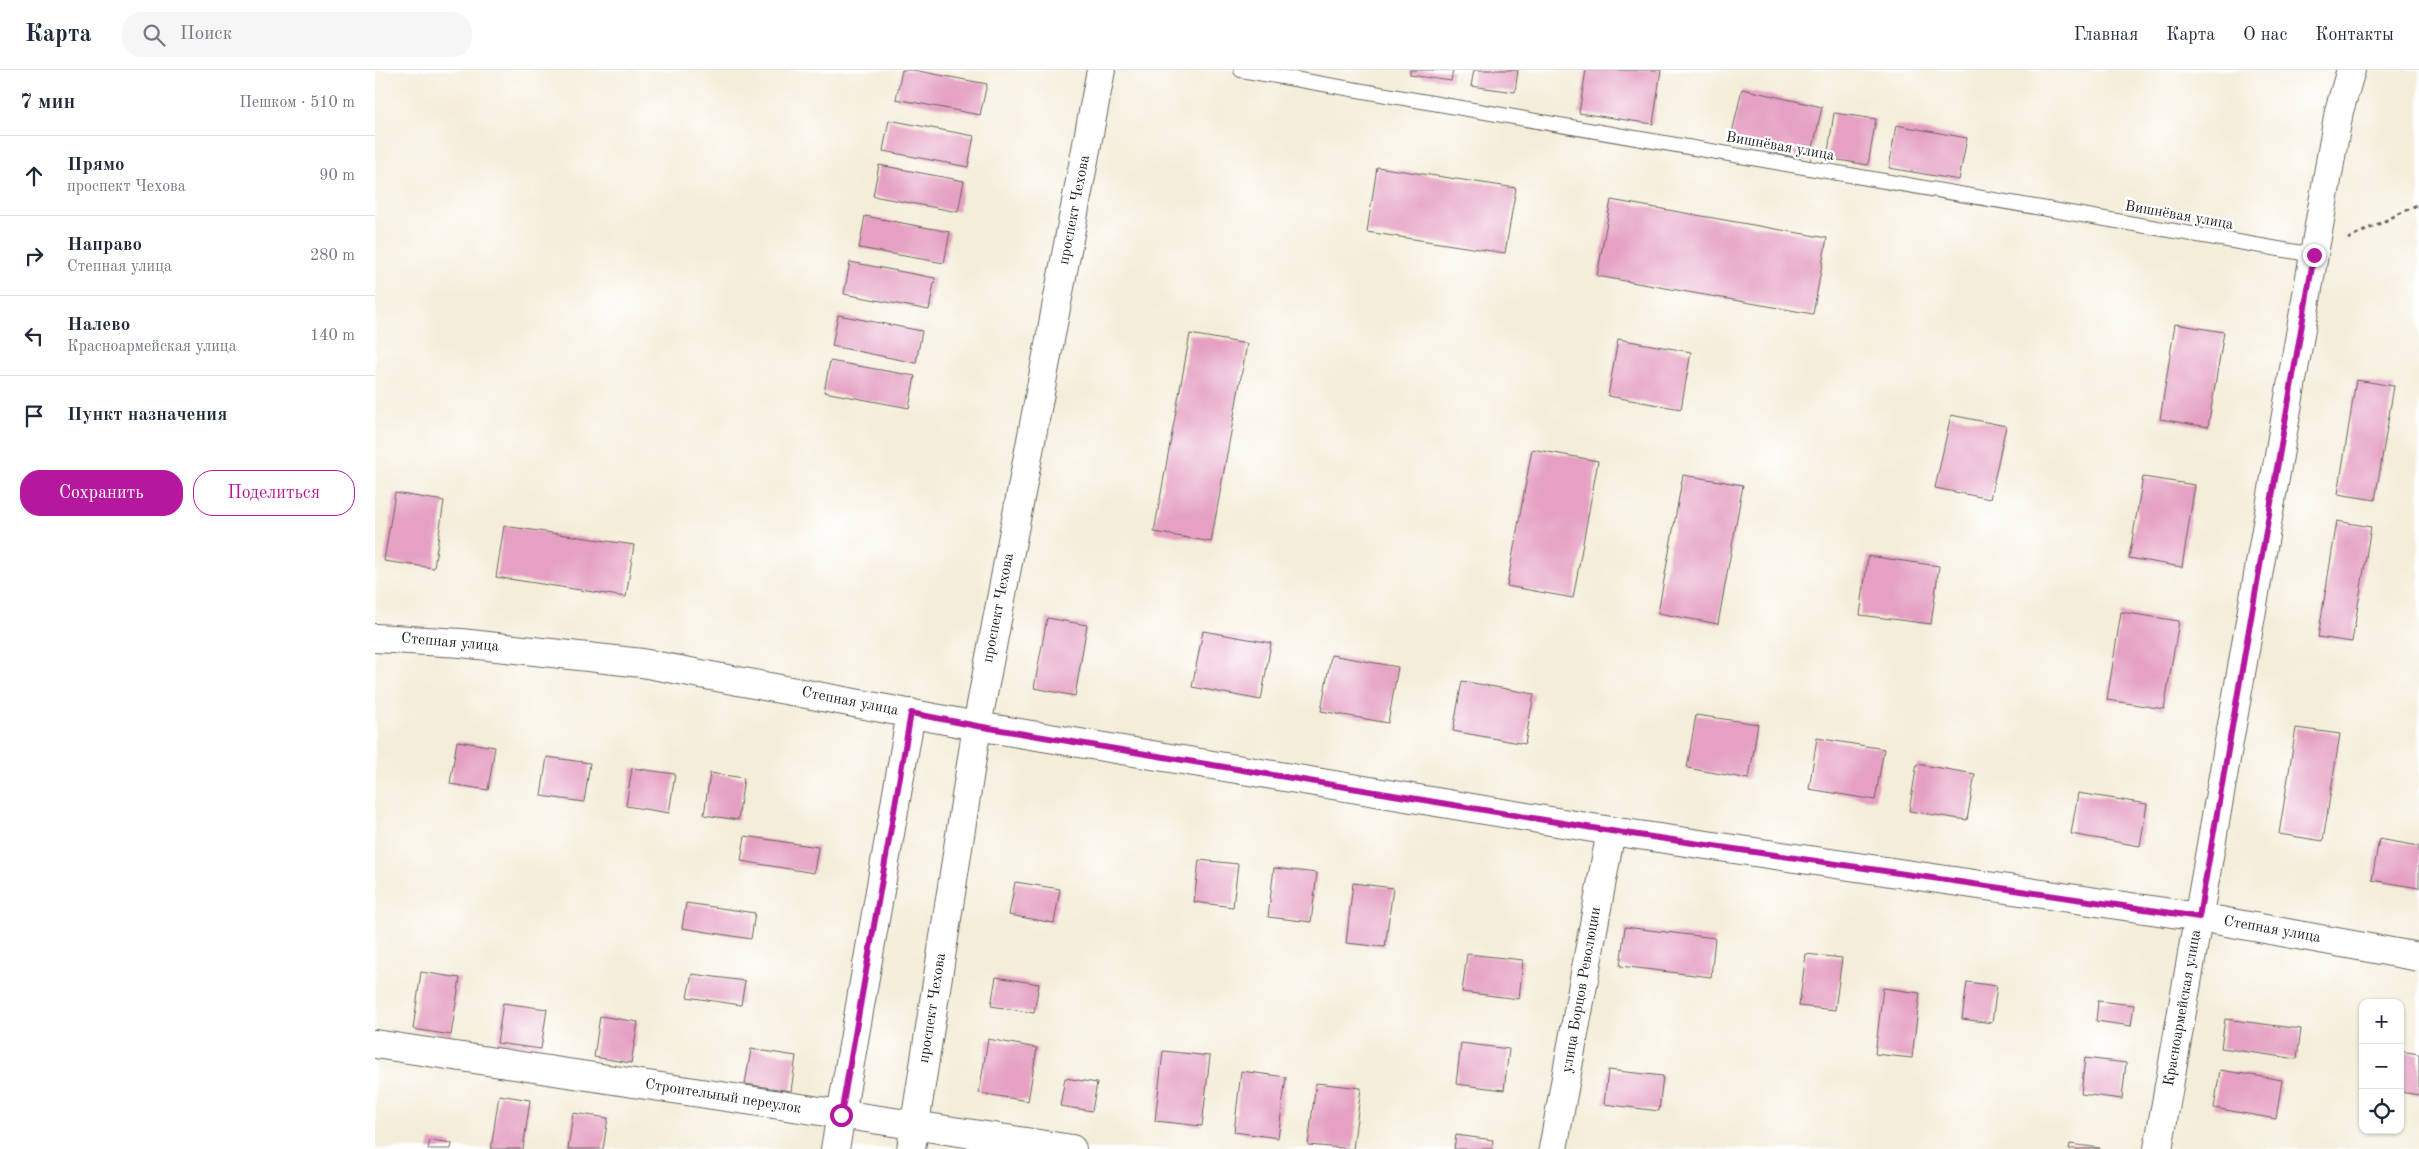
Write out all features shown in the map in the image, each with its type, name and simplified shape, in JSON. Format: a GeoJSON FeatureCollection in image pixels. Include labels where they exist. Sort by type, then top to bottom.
{"type":"FeatureCollection","features":[{"type":"Feature","properties":{"kind":"street","name":"проспект Чехова"},"geometry":{"type":"LineString","coordinates":[[913,1138],[977,726],[1101,70]]}},
{"type":"Feature","properties":{"kind":"street","name":"Красноармейская улица"},"geometry":{"type":"LineString","coordinates":[[2158,1149],[2339,111],[2351,70]]}},
{"type":"Feature","properties":{"kind":"street","name":"Степная улица"},"geometry":{"type":"LineString","coordinates":[[375,638],[461,643],[642,663],[977,726],[1611,831],[2199,917],[2419,957]]}},
{"type":"Feature","properties":{"kind":"street"},"geometry":{"type":"LineString","coordinates":[[835,1149],[911,713]]}},
{"type":"Feature","properties":{"kind":"street","name":"улица Борцов Революции"},"geometry":{"type":"LineString","coordinates":[[1553,1149],[1611,831]]}},
{"type":"Feature","properties":{"kind":"street","name":"Строительный переулок"},"geometry":{"type":"LineString","coordinates":[[375,1044],[841,1115],[913,1138],[1072,1149]]}},
{"type":"Feature","properties":{"kind":"lane","name":"Вишнёвая улица"},"geometry":{"type":"LineString","coordinates":[[1241,70],[2314,255]]}},
{"type":"Feature","properties":{"kind":"path"},"geometry":{"type":"LineString","coordinates":[[2314,255],[2419,204]]}},
{"type":"Feature","properties":{"kind":"building"},"geometry":{"type":"Polygon","coordinates":[[[902,70],[913,70],[987,84],[980,115],[896,99],[902,70]]]}},
{"type":"Feature","properties":{"kind":"building"},"geometry":{"type":"Polygon","coordinates":[[[1410,70],[1453,70],[1451,81],[1410,75],[1410,70]]]}},
{"type":"Feature","properties":{"kind":"building"},"geometry":{"type":"Polygon","coordinates":[[[1474,70],[1518,70],[1515,92],[1471,86],[1474,70]]]}},
{"type":"Feature","properties":{"kind":"building"},"geometry":{"type":"Polygon","coordinates":[[[1586,70],[1661,70],[1653,124],[1579,113],[1586,70]]]}},
{"type":"Feature","properties":{"kind":"building"},"geometry":{"type":"Polygon","coordinates":[[[1742,89],[1822,107],[1810,161],[1730,142],[1742,89]]]}},
{"type":"Feature","properties":{"kind":"building"},"geometry":{"type":"Polygon","coordinates":[[[1834,113],[1876,119],[1868,165],[1827,158],[1834,113]]]}},
{"type":"Feature","properties":{"kind":"building"},"geometry":{"type":"Polygon","coordinates":[[[889,120],[974,136],[968,167],[883,151],[889,120]]]}},
{"type":"Feature","properties":{"kind":"building"},"geometry":{"type":"Polygon","coordinates":[[[1896,125],[1967,138],[1959,180],[1889,168],[1896,125]]]}},
{"type":"Feature","properties":{"kind":"building"},"geometry":{"type":"Polygon","coordinates":[[[879,165],[964,181],[958,212],[873,196],[879,165]]]}},
{"type":"Feature","properties":{"kind":"building"},"geometry":{"type":"Polygon","coordinates":[[[1377,167],[1516,188],[1505,253],[1367,232],[1377,167]]]}},
{"type":"Feature","properties":{"kind":"building"},"geometry":{"type":"Polygon","coordinates":[[[1611,200],[1827,238],[1813,314],[1597,276],[1611,200]]]}},
{"type":"Feature","properties":{"kind":"building"},"geometry":{"type":"Polygon","coordinates":[[[865,216],[950,232],[944,263],[859,248],[865,216]]]}},
{"type":"Feature","properties":{"kind":"building"},"geometry":{"type":"Polygon","coordinates":[[[850,262],[935,278],[929,310],[844,294],[850,262]]]}},
{"type":"Feature","properties":{"kind":"building"},"geometry":{"type":"Polygon","coordinates":[[[838,315],[922,331],[916,363],[832,346],[838,315]]]}},
{"type":"Feature","properties":{"kind":"building"},"geometry":{"type":"Polygon","coordinates":[[[2175,324],[2224,332],[2208,427],[2160,419],[2175,324]]]}},
{"type":"Feature","properties":{"kind":"building"},"geometry":{"type":"Polygon","coordinates":[[[1190,334],[1247,344],[1211,542],[1154,532],[1190,334]]]}},
{"type":"Feature","properties":{"kind":"building"},"geometry":{"type":"Polygon","coordinates":[[[1618,339],[1691,352],[1681,409],[1608,396],[1618,339]]]}},
{"type":"Feature","properties":{"kind":"building"},"geometry":{"type":"Polygon","coordinates":[[[830,361],[915,376],[909,408],[824,392],[830,361]]]}},
{"type":"Feature","properties":{"kind":"building"},"geometry":{"type":"Polygon","coordinates":[[[2356,380],[2394,386],[2375,500],[2338,494],[2356,380]]]}},
{"type":"Feature","properties":{"kind":"building"},"geometry":{"type":"Polygon","coordinates":[[[1951,415],[2006,426],[1990,499],[1935,488],[1951,415]]]}},
{"type":"Feature","properties":{"kind":"building"},"geometry":{"type":"Polygon","coordinates":[[[1532,449],[1598,461],[1573,598],[1507,586],[1532,449]]]}},
{"type":"Feature","properties":{"kind":"building"},"geometry":{"type":"Polygon","coordinates":[[[1683,475],[1743,485],[1718,624],[1658,613],[1683,475]]]}},
{"type":"Feature","properties":{"kind":"building"},"geometry":{"type":"Polygon","coordinates":[[[2143,477],[2195,485],[2182,567],[2129,558],[2143,477]]]}},
{"type":"Feature","properties":{"kind":"building"},"geometry":{"type":"Polygon","coordinates":[[[395,493],[444,501],[434,568],[384,561],[395,493]]]}},
{"type":"Feature","properties":{"kind":"building"},"geometry":{"type":"Polygon","coordinates":[[[2337,521],[2371,527],[2352,642],[2318,637],[2337,521]]]}},
{"type":"Feature","properties":{"kind":"building"},"geometry":{"type":"Polygon","coordinates":[[[504,526],[634,545],[626,597],[496,577],[504,526]]]}},
{"type":"Feature","properties":{"kind":"building"},"geometry":{"type":"Polygon","coordinates":[[[1868,556],[1939,566],[1931,624],[1860,615],[1868,556]]]}},
{"type":"Feature","properties":{"kind":"building"},"geometry":{"type":"Polygon","coordinates":[[[2121,612],[2179,621],[2164,709],[2107,700],[2121,612]]]}},
{"type":"Feature","properties":{"kind":"building"},"geometry":{"type":"Polygon","coordinates":[[[1047,618],[1087,625],[1075,696],[1034,688],[1047,618]]]}},
{"type":"Feature","properties":{"kind":"building"},"geometry":{"type":"Polygon","coordinates":[[[1203,631],[1271,643],[1261,700],[1192,687],[1203,631]]]}},
{"type":"Feature","properties":{"kind":"building"},"geometry":{"type":"Polygon","coordinates":[[[1331,655],[1398,667],[1388,723],[1321,711],[1331,655]]]}},
{"type":"Feature","properties":{"kind":"building"},"geometry":{"type":"Polygon","coordinates":[[[1462,681],[1534,694],[1525,744],[1453,731],[1462,681]]]}},
{"type":"Feature","properties":{"kind":"building"},"geometry":{"type":"Polygon","coordinates":[[[1696,715],[1758,724],[1749,779],[1687,768],[1696,715]]]}},
{"type":"Feature","properties":{"kind":"building"},"geometry":{"type":"Polygon","coordinates":[[[2296,728],[2340,734],[2323,841],[2279,834],[2296,728]]]}},
{"type":"Feature","properties":{"kind":"building"},"geometry":{"type":"Polygon","coordinates":[[[1817,738],[1884,749],[1875,800],[1809,789],[1817,738]]]}},
{"type":"Feature","properties":{"kind":"building"},"geometry":{"type":"Polygon","coordinates":[[[457,741],[495,747],[488,790],[450,784],[457,741]]]}},
{"type":"Feature","properties":{"kind":"building"},"geometry":{"type":"Polygon","coordinates":[[[547,757],[590,763],[584,802],[541,796],[547,757]]]}},
{"type":"Feature","properties":{"kind":"building"},"geometry":{"type":"Polygon","coordinates":[[[1917,764],[1975,774],[1967,820],[1909,811],[1917,764]]]}},
{"type":"Feature","properties":{"kind":"building"},"geometry":{"type":"Polygon","coordinates":[[[632,768],[675,774],[669,813],[626,806],[632,768]]]}},
{"type":"Feature","properties":{"kind":"building"},"geometry":{"type":"Polygon","coordinates":[[[710,773],[744,778],[738,820],[704,815],[710,773]]]}},
{"type":"Feature","properties":{"kind":"building"},"geometry":{"type":"Polygon","coordinates":[[[2078,793],[2147,804],[2140,846],[2071,834],[2078,793]]]}},
{"type":"Feature","properties":{"kind":"building"},"geometry":{"type":"Polygon","coordinates":[[[745,836],[818,847],[814,873],[741,861],[745,836]]]}},
{"type":"Feature","properties":{"kind":"building"},"geometry":{"type":"Polygon","coordinates":[[[2379,839],[2419,846],[2419,888],[2372,880],[2379,839]]]}},
{"type":"Feature","properties":{"kind":"building"},"geometry":{"type":"Polygon","coordinates":[[[1199,860],[1238,864],[1233,907],[1194,902],[1199,860]]]}},
{"type":"Feature","properties":{"kind":"building"},"geometry":{"type":"Polygon","coordinates":[[[1274,868],[1317,873],[1311,922],[1268,917],[1274,868]]]}},
{"type":"Feature","properties":{"kind":"building"},"geometry":{"type":"Polygon","coordinates":[[[1015,882],[1060,889],[1054,923],[1009,915],[1015,882]]]}},
{"type":"Feature","properties":{"kind":"building"},"geometry":{"type":"Polygon","coordinates":[[[1353,883],[1393,888],[1385,947],[1346,943],[1353,883]]]}},
{"type":"Feature","properties":{"kind":"building"},"geometry":{"type":"Polygon","coordinates":[[[686,903],[755,913],[751,939],[682,928],[686,903]]]}},
{"type":"Feature","properties":{"kind":"building"},"geometry":{"type":"Polygon","coordinates":[[[1625,927],[1715,938],[1711,977],[1620,966],[1625,927]]]}},
{"type":"Feature","properties":{"kind":"building"},"geometry":{"type":"Polygon","coordinates":[[[1467,954],[1523,960],[1519,999],[1462,992],[1467,954]]]}},
{"type":"Feature","properties":{"kind":"building"},"geometry":{"type":"Polygon","coordinates":[[[1806,954],[1842,958],[1835,1010],[1799,1006],[1806,954]]]}},
{"type":"Feature","properties":{"kind":"building"},"geometry":{"type":"Polygon","coordinates":[[[421,972],[460,978],[451,1035],[413,1029],[421,972]]]}},
{"type":"Feature","properties":{"kind":"building"},"geometry":{"type":"Polygon","coordinates":[[[692,974],[745,981],[741,1005],[687,997],[692,974]]]}},
{"type":"Feature","properties":{"kind":"building"},"geometry":{"type":"Polygon","coordinates":[[[996,977],[1039,984],[1034,1013],[991,1006],[996,977]]]}},
{"type":"Feature","properties":{"kind":"building"},"geometry":{"type":"Polygon","coordinates":[[[1967,982],[1997,986],[1992,1023],[1962,1019],[1967,982]]]}},
{"type":"Feature","properties":{"kind":"building"},"geometry":{"type":"Polygon","coordinates":[[[1883,988],[1920,993],[1912,1058],[1875,1054],[1883,988]]]}},
{"type":"Feature","properties":{"kind":"building"},"geometry":{"type":"Polygon","coordinates":[[[2098,1001],[2134,1005],[2131,1026],[2096,1021],[2098,1001]]]}},
{"type":"Feature","properties":{"kind":"building"},"geometry":{"type":"Polygon","coordinates":[[[503,1003],[547,1009],[541,1049],[497,1043],[503,1003]]]}},
{"type":"Feature","properties":{"kind":"building"},"geometry":{"type":"Polygon","coordinates":[[[600,1016],[638,1022],[631,1063],[594,1057],[600,1016]]]}},
{"type":"Feature","properties":{"kind":"building"},"geometry":{"type":"Polygon","coordinates":[[[2225,1019],[2301,1029],[2297,1059],[2221,1048],[2225,1019]]]}},
{"type":"Feature","properties":{"kind":"building"},"geometry":{"type":"Polygon","coordinates":[[[988,1039],[1037,1048],[1028,1101],[979,1093],[988,1039]]]}},
{"type":"Feature","properties":{"kind":"building"},"geometry":{"type":"Polygon","coordinates":[[[1461,1043],[1509,1049],[1504,1090],[1456,1084],[1461,1043]]]}},
{"type":"Feature","properties":{"kind":"building"},"geometry":{"type":"Polygon","coordinates":[[[751,1049],[796,1056],[791,1091],[745,1084],[751,1049]]]}},
{"type":"Feature","properties":{"kind":"building"},"geometry":{"type":"Polygon","coordinates":[[[1163,1051],[1210,1056],[1202,1126],[1155,1121],[1163,1051]]]}},
{"type":"Feature","properties":{"kind":"building"},"geometry":{"type":"Polygon","coordinates":[[[2404,1052],[2419,1054],[2419,1095],[2404,1093],[2404,1052]]]}},
{"type":"Feature","properties":{"kind":"building"},"geometry":{"type":"Polygon","coordinates":[[[2085,1058],[2126,1063],[2122,1099],[2081,1094],[2085,1058]]]}},
{"type":"Feature","properties":{"kind":"building"},"geometry":{"type":"Polygon","coordinates":[[[1608,1070],[1663,1076],[1659,1111],[1604,1104],[1608,1070]]]}},
{"type":"Feature","properties":{"kind":"building"},"geometry":{"type":"Polygon","coordinates":[[[2220,1070],[2282,1080],[2276,1119],[2214,1108],[2220,1070]]]}},
{"type":"Feature","properties":{"kind":"building"},"geometry":{"type":"Polygon","coordinates":[[[1241,1071],[1286,1077],[1278,1138],[1234,1132],[1241,1071]]]}},
{"type":"Feature","properties":{"kind":"building"},"geometry":{"type":"Polygon","coordinates":[[[1065,1078],[1097,1083],[1092,1111],[1060,1106],[1065,1078]]]}},
{"type":"Feature","properties":{"kind":"building"},"geometry":{"type":"Polygon","coordinates":[[[1316,1083],[1361,1088],[1353,1149],[1308,1145],[1316,1083]]]}},
{"type":"Feature","properties":{"kind":"building"},"geometry":{"type":"Polygon","coordinates":[[[499,1095],[530,1100],[523,1149],[491,1149],[499,1095]]]}},
{"type":"Feature","properties":{"kind":"building"},"geometry":{"type":"Polygon","coordinates":[[[573,1113],[608,1118],[603,1149],[568,1149],[573,1113]]]}},
{"type":"Feature","properties":{"kind":"building"},"geometry":{"type":"Polygon","coordinates":[[[1456,1135],[1493,1140],[1492,1149],[1454,1149],[1456,1135]]]}},
{"type":"Feature","properties":{"kind":"building"},"geometry":{"type":"Polygon","coordinates":[[[430,1140],[452,1143],[451,1149],[428,1149],[430,1140]]]}},
{"type":"Feature","properties":{"kind":"building"},"geometry":{"type":"Polygon","coordinates":[[[2070,1144],[2100,1148],[2100,1149],[2069,1149],[2070,1144]]]}},
{"type":"Feature","properties":{"kind":"route"},"geometry":{"type":"LineString","coordinates":[[841,1115],[911,713],[977,726],[1611,831],[2199,917],[2314,255]]}}]}
